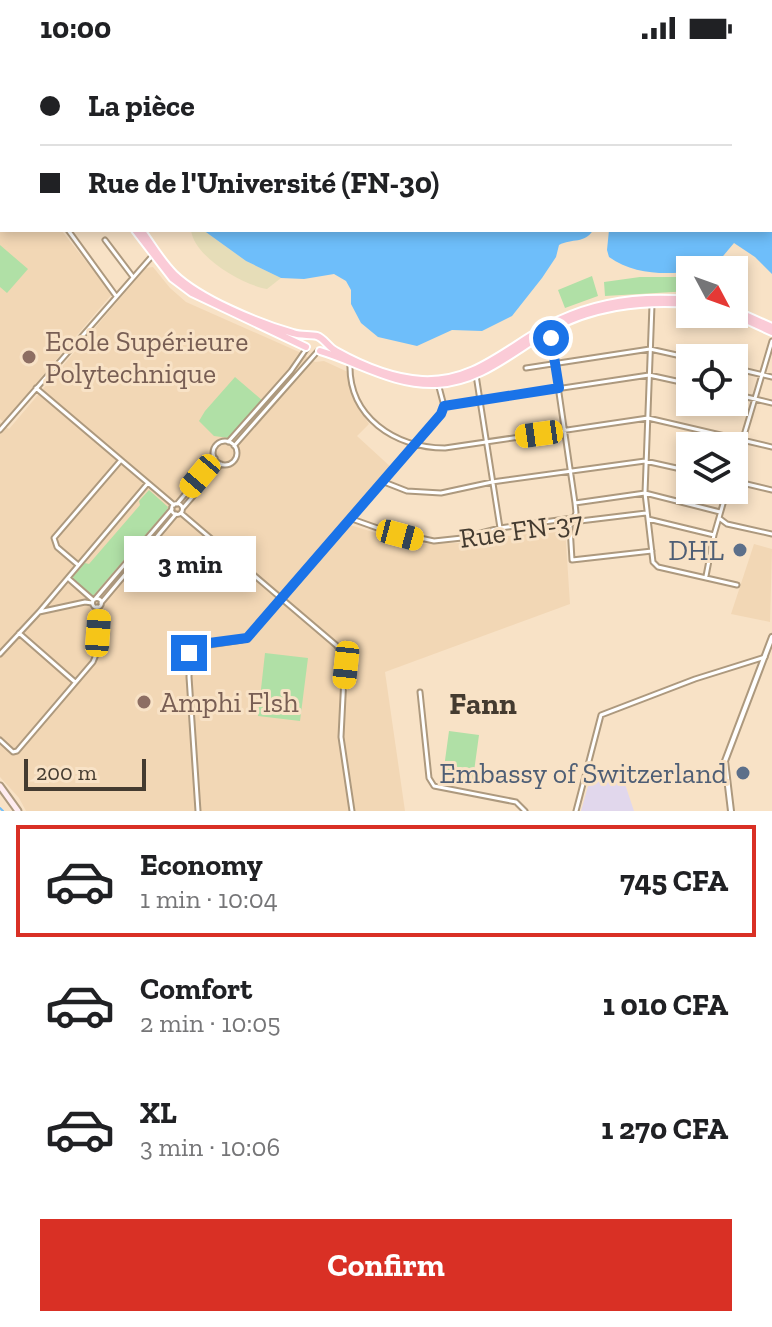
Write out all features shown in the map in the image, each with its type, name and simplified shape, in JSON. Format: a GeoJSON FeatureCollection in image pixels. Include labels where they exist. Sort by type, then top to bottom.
{"type":"FeatureCollection","features":[{"type":"Feature","properties":{"kind":"highway"},"geometry":{"type":"LineString","coordinates":[[136,232],[172,278],[192,293],[311,352],[319,352],[393,379],[439,384],[476,375],[570,320],[604,310],[676,303]]}},
{"type":"Feature","properties":{"kind":"highway"},"geometry":{"type":"LineString","coordinates":[[142,232],[166,264],[196,291],[290,332],[316,336],[334,350],[394,375],[422,380],[443,379],[482,368],[547,326],[581,311],[622,302],[676,302]]}},
{"type":"Feature","properties":{"kind":"highway"},"geometry":{"type":"LineString","coordinates":[[748,319],[772,329]]}},
{"type":"Feature","properties":{"kind":"highway"},"geometry":{"type":"LineString","coordinates":[[307,348],[311,336]]}},
{"type":"Feature","properties":{"kind":"highway"},"geometry":{"type":"LineString","coordinates":[[319,352],[323,346],[322,340]]}},
{"type":"Feature","properties":{"kind":"main road"},"geometry":{"type":"LineString","coordinates":[[0,786],[18,811]]}},
{"type":"Feature","properties":{"kind":"street"},"geometry":{"type":"LineString","coordinates":[[69,232],[116,296]]}},
{"type":"Feature","properties":{"kind":"street"},"geometry":{"type":"LineString","coordinates":[[105,240],[133,277]]}},
{"type":"Feature","properties":{"kind":"street"},"geometry":{"type":"LineString","coordinates":[[0,430],[153,255]]}},
{"type":"Feature","properties":{"kind":"street"},"geometry":{"type":"LineString","coordinates":[[652,305],[645,493],[653,562],[658,567],[737,585]]}},
{"type":"Feature","properties":{"kind":"street"},"geometry":{"type":"LineString","coordinates":[[551,338],[575,503],[570,526],[573,560],[652,551]]}},
{"type":"Feature","properties":{"kind":"street"},"geometry":{"type":"LineString","coordinates":[[744,432],[772,341]]}},
{"type":"Feature","properties":{"kind":"street"},"geometry":{"type":"LineString","coordinates":[[228,442],[291,371],[307,348]]}},
{"type":"Feature","properties":{"kind":"street"},"geometry":{"type":"LineString","coordinates":[[526,368],[650,349],[676,355]]}},
{"type":"Feature","properties":{"kind":"street"},"geometry":{"type":"LineString","coordinates":[[215,458],[221,464],[235,459],[234,446],[319,352]]}},
{"type":"Feature","properties":{"kind":"street"},"geometry":{"type":"LineString","coordinates":[[350,363],[355,392],[370,418],[390,436],[413,446],[445,448],[648,418],[708,432]]}},
{"type":"Feature","properties":{"kind":"street"},"geometry":{"type":"LineString","coordinates":[[748,371],[772,377]]}},
{"type":"Feature","properties":{"kind":"street"},"geometry":{"type":"LineString","coordinates":[[476,375],[500,528]]}},
{"type":"Feature","properties":{"kind":"street"},"geometry":{"type":"LineString","coordinates":[[444,406],[649,375],[676,381]]}},
{"type":"Feature","properties":{"kind":"street"},"geometry":{"type":"LineString","coordinates":[[198,811],[189,650],[194,645],[247,638],[441,414],[444,406],[439,384]]}},
{"type":"Feature","properties":{"kind":"street"},"geometry":{"type":"LineString","coordinates":[[36,388],[345,656],[341,737],[352,811]]}},
{"type":"Feature","properties":{"kind":"street"},"geometry":{"type":"LineString","coordinates":[[748,398],[772,403]]}},
{"type":"Feature","properties":{"kind":"street"},"geometry":{"type":"LineString","coordinates":[[748,441],[772,447]]}},
{"type":"Feature","properties":{"kind":"street"},"geometry":{"type":"LineString","coordinates":[[94,601],[215,458],[215,447],[228,442],[234,446]]}},
{"type":"Feature","properties":{"kind":"street"},"geometry":{"type":"LineString","coordinates":[[79,565],[57,547],[54,538],[121,460]]}},
{"type":"Feature","properties":{"kind":"street"},"geometry":{"type":"LineString","coordinates":[[384,482],[407,491],[429,493],[645,461],[676,468]]}},
{"type":"Feature","properties":{"kind":"street"},"geometry":{"type":"LineString","coordinates":[[97,607],[221,464]]}},
{"type":"Feature","properties":{"kind":"street"},"geometry":{"type":"LineString","coordinates":[[0,654],[148,483]]}},
{"type":"Feature","properties":{"kind":"street"},"geometry":{"type":"LineString","coordinates":[[748,484],[772,490]]}},
{"type":"Feature","properties":{"kind":"street"},"geometry":{"type":"LineString","coordinates":[[575,503],[645,493],[720,512]]}},
{"type":"Feature","properties":{"kind":"street"},"geometry":{"type":"LineString","coordinates":[[706,576],[723,504]]}},
{"type":"Feature","properties":{"kind":"street"},"geometry":{"type":"LineString","coordinates":[[175,506],[180,512]]}},
{"type":"Feature","properties":{"kind":"street","name":"Rue FN-37"},"geometry":{"type":"LineString","coordinates":[[352,518],[373,528],[434,541],[573,518],[580,521],[646,513]]}},
{"type":"Feature","properties":{"kind":"street"},"geometry":{"type":"LineString","coordinates":[[719,518],[724,523],[772,534]]}},
{"type":"Feature","properties":{"kind":"street"},"geometry":{"type":"LineString","coordinates":[[647,519],[714,535]]}},
{"type":"Feature","properties":{"kind":"street"},"geometry":{"type":"LineString","coordinates":[[0,740],[13,752],[17,751],[95,658],[97,607],[68,578]]}},
{"type":"Feature","properties":{"kind":"street"},"geometry":{"type":"LineString","coordinates":[[39,612],[85,602],[101,603]]}},
{"type":"Feature","properties":{"kind":"street"},"geometry":{"type":"LineString","coordinates":[[19,633],[75,682]]}},
{"type":"Feature","properties":{"kind":"street"},"geometry":{"type":"LineString","coordinates":[[731,811],[724,763],[772,637]]}},
{"type":"Feature","properties":{"kind":"street"},"geometry":{"type":"LineString","coordinates":[[576,811],[601,715],[695,679],[765,657]]}},
{"type":"Feature","properties":{"kind":"street"},"geometry":{"type":"LineString","coordinates":[[420,692],[429,778],[434,786],[516,802],[525,811]]}},
{"type":"Feature","properties":{"kind":"shaded area","name":"Ecole Supérieure Polytechnique"},"geometry":{"type":"Polygon","coordinates":[[[0,232],[63,232],[112,294],[3,422],[0,419],[0,232]]]}},
{"type":"Feature","properties":{"kind":"shaded area"},"geometry":{"type":"Polygon","coordinates":[[[153,267],[186,302],[315,362],[324,361],[348,372],[358,407],[369,424],[357,436],[393,469],[343,523],[413,544],[460,543],[565,528],[570,604],[385,672],[405,811],[26,811],[0,777],[0,422],[9,429],[146,268],[153,267]]]}},
{"type":"Feature","properties":{"kind":"shaded area"},"geometry":{"type":"Polygon","coordinates":[[[754,544],[772,549],[770,622],[731,614],[754,544]]]}},
{"type":"Feature","properties":{"kind":"shaded area"},"geometry":{"type":"Polygon","coordinates":[[[621,772],[634,811],[581,811],[588,786],[621,772]]]}},
{"type":"Feature","properties":{"kind":"green space"},"geometry":{"type":"Polygon","coordinates":[[[0,245],[28,269],[7,293],[0,287],[0,245]]]}},
{"type":"Feature","properties":{"kind":"green space"},"geometry":{"type":"Polygon","coordinates":[[[592,276],[598,296],[565,308],[558,290],[592,276]]]}},
{"type":"Feature","properties":{"kind":"green space"},"geometry":{"type":"Polygon","coordinates":[[[640,277],[676,277],[676,292],[605,296],[604,282],[640,277]]]}},
{"type":"Feature","properties":{"kind":"green space"},"geometry":{"type":"Polygon","coordinates":[[[235,377],[263,401],[229,438],[214,436],[199,421],[235,377]]]}},
{"type":"Feature","properties":{"kind":"green space"},"geometry":{"type":"Polygon","coordinates":[[[149,490],[168,507],[167,510],[93,596],[72,578],[85,563],[89,564],[140,505],[139,501],[149,490]]]}},
{"type":"Feature","properties":{"kind":"green space"},"geometry":{"type":"Polygon","coordinates":[[[190,555],[209,572],[189,592],[171,577],[190,555]]]}},
{"type":"Feature","properties":{"kind":"green space"},"geometry":{"type":"Polygon","coordinates":[[[265,653],[308,658],[300,721],[258,716],[265,653]]]}},
{"type":"Feature","properties":{"kind":"green space"},"geometry":{"type":"Polygon","coordinates":[[[449,731],[479,735],[473,779],[443,775],[449,731]]]}},
{"type":"Feature","properties":{"kind":"sand"},"geometry":{"type":"Polygon","coordinates":[[[192,232],[206,232],[246,261],[281,278],[267,289],[245,282],[210,259],[194,240],[192,232]]]}},
{"type":"Feature","properties":{"kind":"water"},"geometry":{"type":"Polygon","coordinates":[[[206,232],[592,232],[582,239],[559,245],[556,257],[512,316],[482,331],[452,330],[417,346],[378,337],[361,323],[351,304],[351,290],[346,281],[334,274],[304,279],[281,278],[246,261],[206,232]]]}},
{"type":"Feature","properties":{"kind":"water"},"geometry":{"type":"Polygon","coordinates":[[[609,232],[772,232],[772,274],[755,257],[734,243],[723,256],[676,256],[676,273],[634,269],[609,257],[609,232]]]}},
{"type":"Feature","properties":{"kind":"waterway"},"geometry":{"type":"LineString","coordinates":[[0,808],[3,811]]}},
{"type":"Feature","properties":{"kind":"place","name":"Ecole Supérieure Polytechnique"},"geometry":{"type":"Point","coordinates":[29,357]}},
{"type":"Feature","properties":{"kind":"place","name":"DHL"},"geometry":{"type":"Point","coordinates":[740,550]}},
{"type":"Feature","properties":{"kind":"place","name":"Amphi Flsh"},"geometry":{"type":"Point","coordinates":[144,702]}},
{"type":"Feature","properties":{"kind":"place","name":"Embassy of Switzerland"},"geometry":{"type":"Point","coordinates":[743,773]}},
{"type":"Feature","properties":{"kind":"district","name":"Fann"},"geometry":{"type":"Point","coordinates":[483,704]}},
{"type":"Feature","properties":{"kind":"route"},"geometry":{"type":"LineString","coordinates":[[189,653],[194,645],[247,638],[384,482],[441,414],[444,406],[559,388],[551,338]]}}]}
